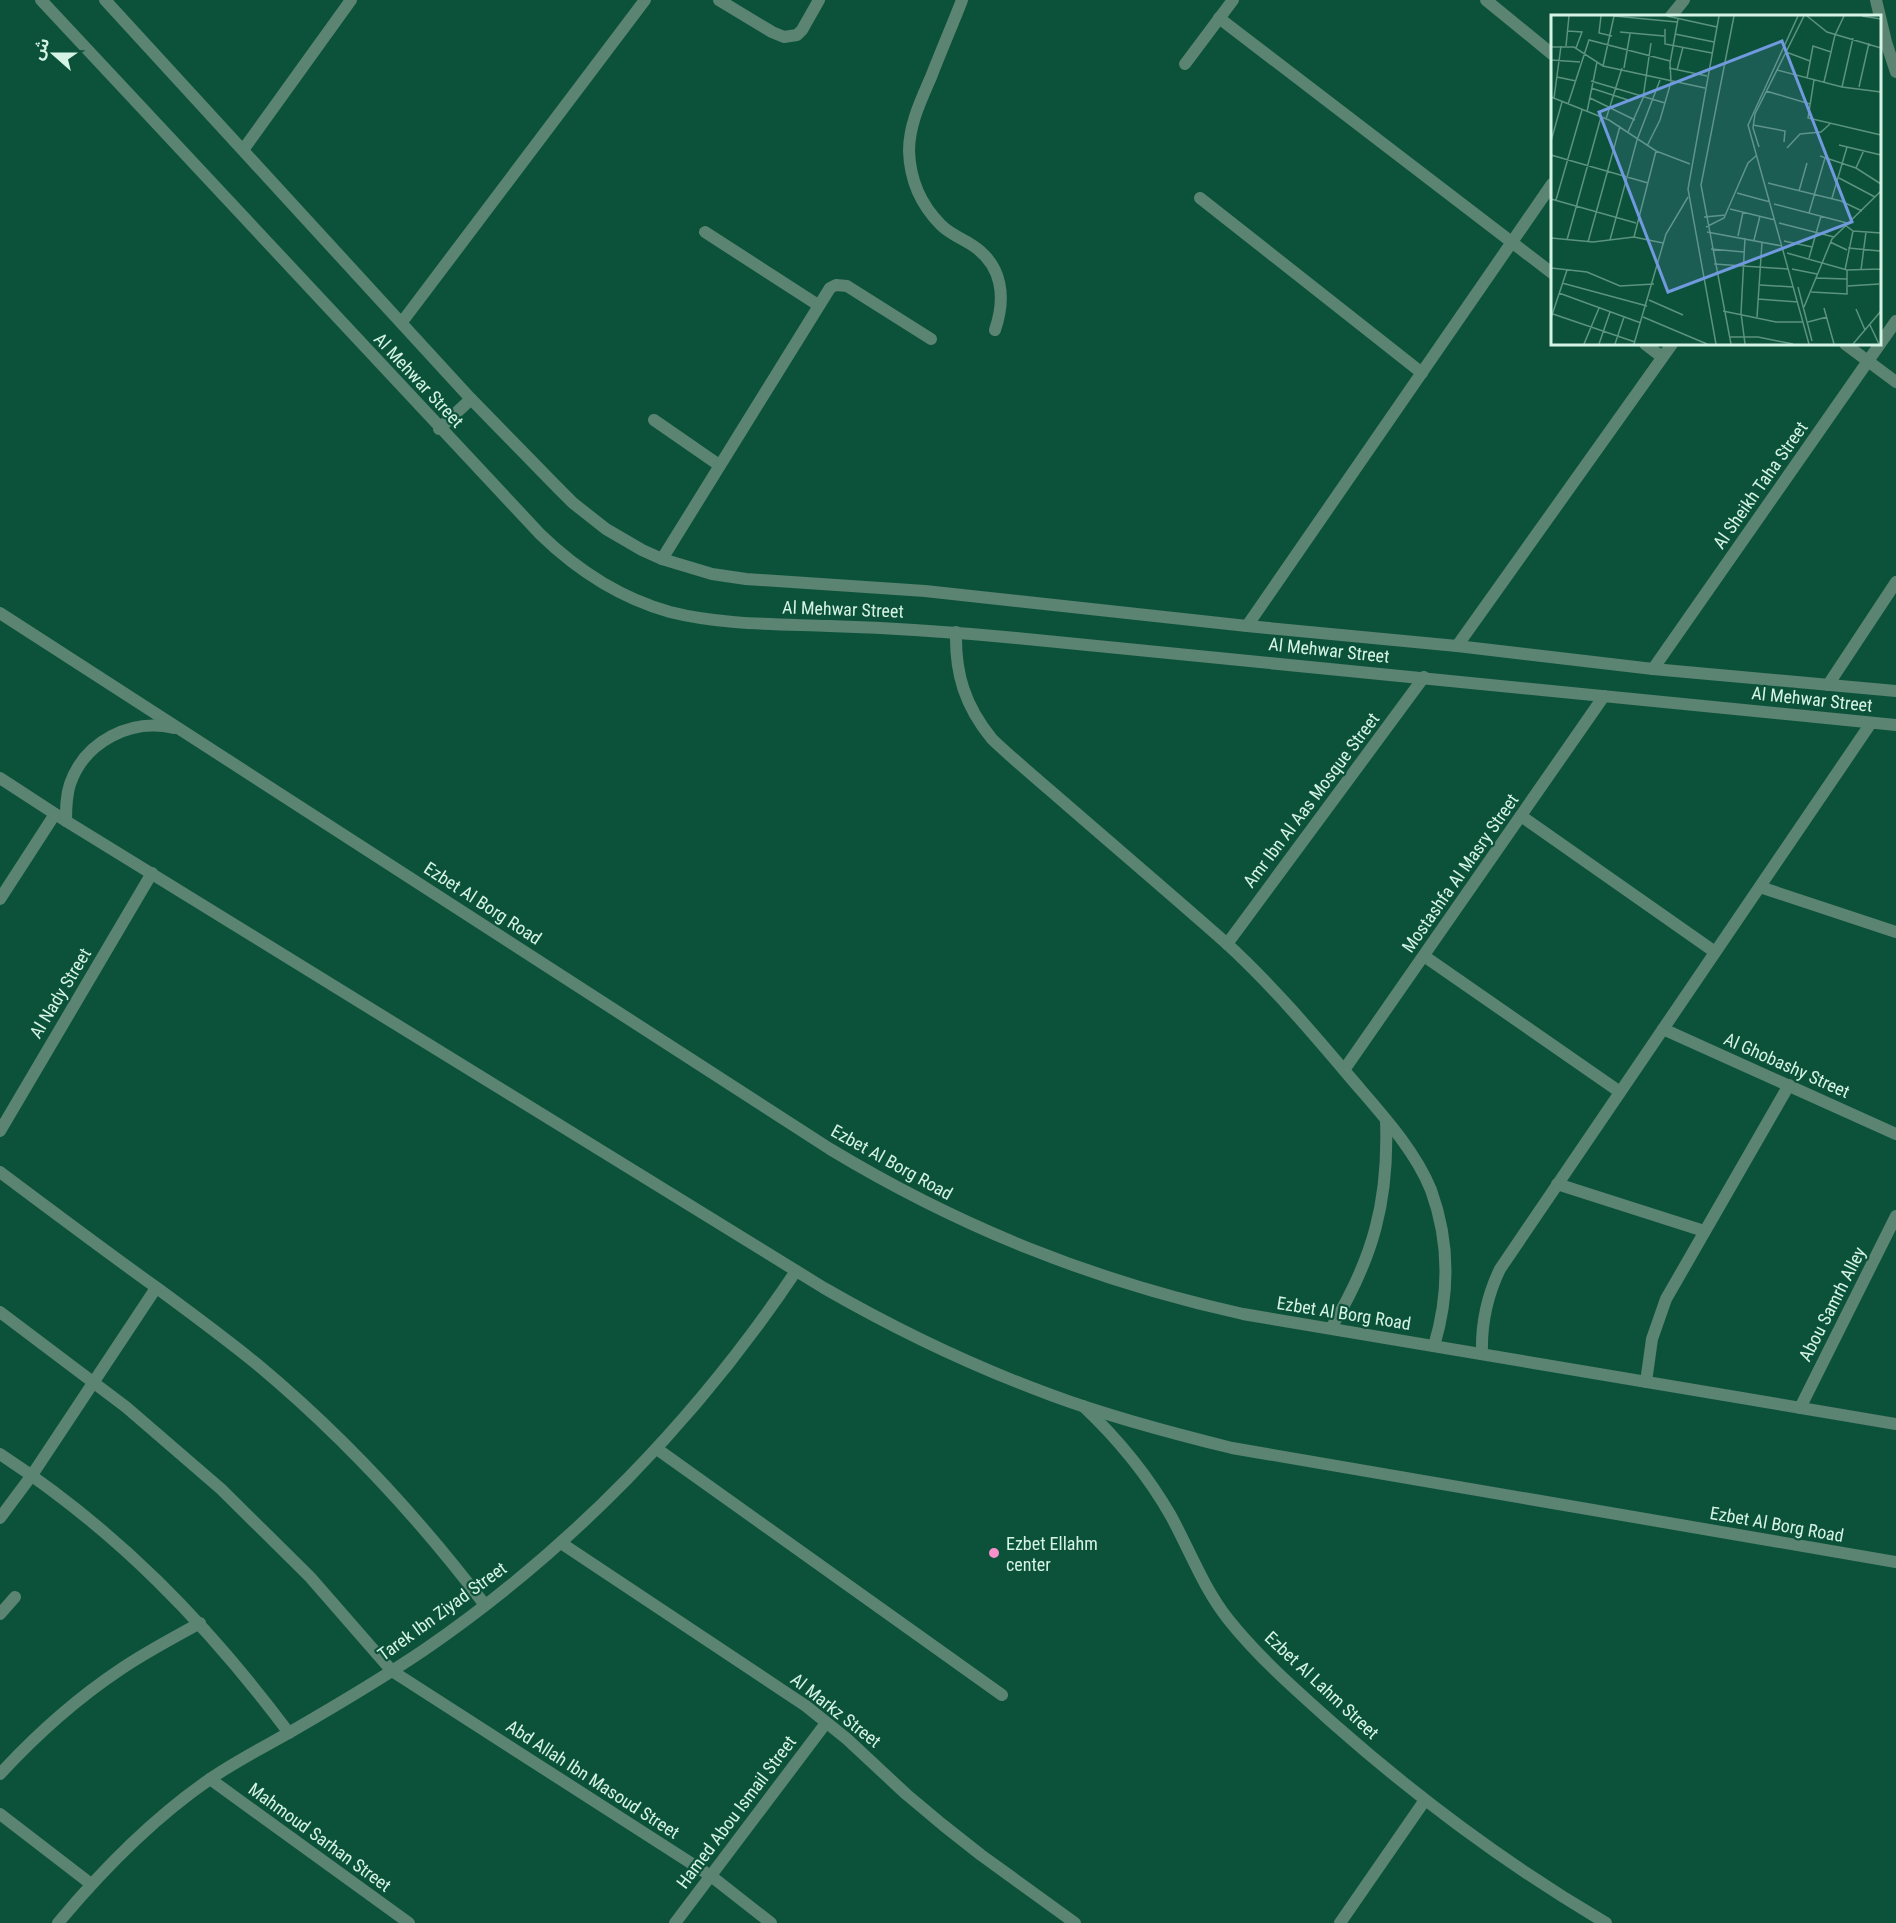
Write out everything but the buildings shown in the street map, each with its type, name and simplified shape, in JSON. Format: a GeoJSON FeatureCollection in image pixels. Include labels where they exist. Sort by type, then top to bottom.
{"type":"FeatureCollection","features":[{"type":"Feature","properties":{"kind":"street","name":"Al Mehwar Street"},"geometry":{"type":"LineString","coordinates":[[41,0],[439,429],[553,547],[598,581],[649,605],[704,619],[742,623],[956,632],[1896,725]]}},
{"type":"Feature","properties":{"kind":"street"},"geometry":{"type":"LineString","coordinates":[[243,150],[351,0]]}},
{"type":"Feature","properties":{"kind":"street"},"geometry":{"type":"LineString","coordinates":[[402,322],[645,0]]}},
{"type":"Feature","properties":{"kind":"street"},"geometry":{"type":"LineString","coordinates":[[719,0],[783,37],[797,34],[802,30],[819,0]]}},
{"type":"Feature","properties":{"kind":"street"},"geometry":{"type":"LineString","coordinates":[[962,0],[916,115],[909,149],[910,166],[921,199],[931,213],[942,226],[984,255],[993,268],[1002,298],[995,330]]}},
{"type":"Feature","properties":{"kind":"street"},"geometry":{"type":"LineString","coordinates":[[1185,64],[1233,0]]}},
{"type":"Feature","properties":{"kind":"street"},"geometry":{"type":"LineString","coordinates":[[1486,0],[1551,53]]}},
{"type":"Feature","properties":{"kind":"street"},"geometry":{"type":"LineString","coordinates":[[1672,15],[1684,0]]}},
{"type":"Feature","properties":{"kind":"street"},"geometry":{"type":"LineString","coordinates":[[1876,0],[1878,15]]}},
{"type":"Feature","properties":{"kind":"street","name":"Al Mehwar Street"},"geometry":{"type":"LineString","coordinates":[[112,3],[471,399],[573,503],[606,529],[662,559],[712,574],[746,579],[925,591],[1457,646],[1653,669],[1896,691]]}},
{"type":"Feature","properties":{"kind":"street"},"geometry":{"type":"LineString","coordinates":[[1219,18],[1551,272]]}},
{"type":"Feature","properties":{"kind":"street"},"geometry":{"type":"LineString","coordinates":[[1883,47],[1896,72]]}},
{"type":"Feature","properties":{"kind":"street"},"geometry":{"type":"LineString","coordinates":[[1247,626],[1551,185]]}},
{"type":"Feature","properties":{"kind":"street"},"geometry":{"type":"LineString","coordinates":[[1200,198],[1422,373]]}},
{"type":"Feature","properties":{"kind":"street"},"geometry":{"type":"LineString","coordinates":[[705,232],[818,305]]}},
{"type":"Feature","properties":{"kind":"street"},"geometry":{"type":"LineString","coordinates":[[662,559],[830,288],[836,285],[847,286],[931,339]]}},
{"type":"Feature","properties":{"kind":"street","name":"Al Sheikh Taha Street"},"geometry":{"type":"LineString","coordinates":[[1881,342],[1896,321]]}},
{"type":"Feature","properties":{"kind":"street"},"geometry":{"type":"LineString","coordinates":[[1646,345],[1662,357]]}},
{"type":"Feature","properties":{"kind":"street"},"geometry":{"type":"LineString","coordinates":[[1457,646],[1671,345]]}},
{"type":"Feature","properties":{"kind":"street"},"geometry":{"type":"LineString","coordinates":[[1846,345],[1896,382]]}},
{"type":"Feature","properties":{"kind":"street","name":"Al Sheikh Taha Street"},"geometry":{"type":"LineString","coordinates":[[1653,669],[1879,345]]}},
{"type":"Feature","properties":{"kind":"street"},"geometry":{"type":"LineString","coordinates":[[439,429],[471,399]]}},
{"type":"Feature","properties":{"kind":"street"},"geometry":{"type":"LineString","coordinates":[[654,420],[719,465]]}},
{"type":"Feature","properties":{"kind":"street"},"geometry":{"type":"LineString","coordinates":[[1828,685],[1896,582]]}},
{"type":"Feature","properties":{"kind":"street","name":"Ezbet Al Borg Road"},"geometry":{"type":"LineString","coordinates":[[0,613],[830,1149],[907,1194],[1029,1250],[1113,1280],[1243,1314],[1896,1424]]}},
{"type":"Feature","properties":{"kind":"street"},"geometry":{"type":"LineString","coordinates":[[956,632],[956,661],[963,689],[975,715],[992,739],[1227,944],[1294,1012],[1411,1153],[1430,1188],[1442,1227],[1446,1256],[1446,1287],[1440,1326],[1434,1346]]}},
{"type":"Feature","properties":{"kind":"street","name":"Amr Ibn Al Aas Mosque Street"},"geometry":{"type":"LineString","coordinates":[[1227,944],[1425,677]]}},
{"type":"Feature","properties":{"kind":"street","name":"Mostashfa Al Masry Street"},"geometry":{"type":"LineString","coordinates":[[1344,1070],[1604,696]]}},
{"type":"Feature","properties":{"kind":"street"},"geometry":{"type":"LineString","coordinates":[[1482,1353],[1482,1324],[1488,1296],[1508,1257],[1871,723]]}},
{"type":"Feature","properties":{"kind":"street"},"geometry":{"type":"LineString","coordinates":[[66,821],[71,784],[82,761],[100,743],[122,730],[147,725],[160,725],[184,731]]}},
{"type":"Feature","properties":{"kind":"street","name":"Ezbet Al Borg Road"},"geometry":{"type":"LineString","coordinates":[[0,778],[66,821],[851,1304],[936,1347],[1004,1377],[1083,1406],[1156,1429],[1232,1448],[1896,1563]]}},
{"type":"Feature","properties":{"kind":"street"},"geometry":{"type":"LineString","coordinates":[[0,899],[55,814]]}},
{"type":"Feature","properties":{"kind":"street"},"geometry":{"type":"LineString","coordinates":[[1521,816],[1715,952]]}},
{"type":"Feature","properties":{"kind":"street","name":"Al Nady Street"},"geometry":{"type":"LineString","coordinates":[[0,1131],[152,873]]}},
{"type":"Feature","properties":{"kind":"street"},"geometry":{"type":"LineString","coordinates":[[1760,887],[1896,932]]}},
{"type":"Feature","properties":{"kind":"street"},"geometry":{"type":"LineString","coordinates":[[1424,956],[1620,1092]]}},
{"type":"Feature","properties":{"kind":"street","name":"Al Ghobashy Street"},"geometry":{"type":"LineString","coordinates":[[1663,1029],[1896,1134]]}},
{"type":"Feature","properties":{"kind":"street"},"geometry":{"type":"LineString","coordinates":[[1646,1382],[1649,1353],[1660,1312],[1672,1286],[1789,1085]]}},
{"type":"Feature","properties":{"kind":"street"},"geometry":{"type":"LineString","coordinates":[[1331,1328],[1360,1276],[1376,1230],[1385,1180],[1386,1121]]}},
{"type":"Feature","properties":{"kind":"street"},"geometry":{"type":"LineString","coordinates":[[0,1172],[257,1364],[370,1469],[418,1522],[484,1605]]}},
{"type":"Feature","properties":{"kind":"street"},"geometry":{"type":"LineString","coordinates":[[1557,1184],[1704,1231]]}},
{"type":"Feature","properties":{"kind":"street","name":"Abou Samrh Alley"},"geometry":{"type":"LineString","coordinates":[[1800,1408],[1896,1216]]}},
{"type":"Feature","properties":{"kind":"street","name":"Tarek Ibn Ziyad Street"},"geometry":{"type":"LineString","coordinates":[[60,1922],[91,1884],[145,1831],[210,1779],[392,1671],[439,1640],[561,1543],[626,1481],[687,1415],[744,1345],[796,1271]]}},
{"type":"Feature","properties":{"kind":"street"},"geometry":{"type":"LineString","coordinates":[[0,1518],[32,1475],[156,1288]]}},
{"type":"Feature","properties":{"kind":"street","name":"Abd Allah Ibn Masoud Street"},"geometry":{"type":"LineString","coordinates":[[0,1312],[94,1382],[182,1454],[310,1577],[392,1671],[711,1876],[771,1923]]}},
{"type":"Feature","properties":{"kind":"street","name":"Ezbet Al Lahm Street"},"geometry":{"type":"LineString","coordinates":[[1083,1406],[1117,1440],[1147,1478],[1172,1519],[1202,1582],[1228,1619],[1267,1661],[1315,1707],[1425,1800],[1532,1877],[1606,1923]]}},
{"type":"Feature","properties":{"kind":"street"},"geometry":{"type":"LineString","coordinates":[[657,1449],[1002,1695]]}},
{"type":"Feature","properties":{"kind":"street"},"geometry":{"type":"LineString","coordinates":[[0,1454],[32,1475],[100,1527],[151,1574],[200,1623],[239,1668],[289,1733]]}},
{"type":"Feature","properties":{"kind":"street","name":"Al Markz Street"},"geometry":{"type":"LineString","coordinates":[[561,1543],[769,1680],[867,1757],[943,1825],[1075,1923]]}},
{"type":"Feature","properties":{"kind":"street"},"geometry":{"type":"LineString","coordinates":[[0,1614],[15,1598]]}},
{"type":"Feature","properties":{"kind":"street"},"geometry":{"type":"LineString","coordinates":[[0,1774],[50,1724],[85,1695],[121,1668],[200,1623]]}},
{"type":"Feature","properties":{"kind":"street","name":"Hamed Abou Ismail Street"},"geometry":{"type":"LineString","coordinates":[[675,1923],[826,1723]]}},
{"type":"Feature","properties":{"kind":"street","name":"Mahmoud Sarhan Street"},"geometry":{"type":"LineString","coordinates":[[210,1779],[408,1923]]}},
{"type":"Feature","properties":{"kind":"street"},"geometry":{"type":"LineString","coordinates":[[1340,1923],[1425,1800]]}},
{"type":"Feature","properties":{"kind":"street"},"geometry":{"type":"LineString","coordinates":[[0,1814],[91,1884]]}},
{"type":"Feature","properties":{"kind":"place","name":"Ezbet Ellahm center"},"geometry":{"type":"Point","coordinates":[994,1553]}}]}
